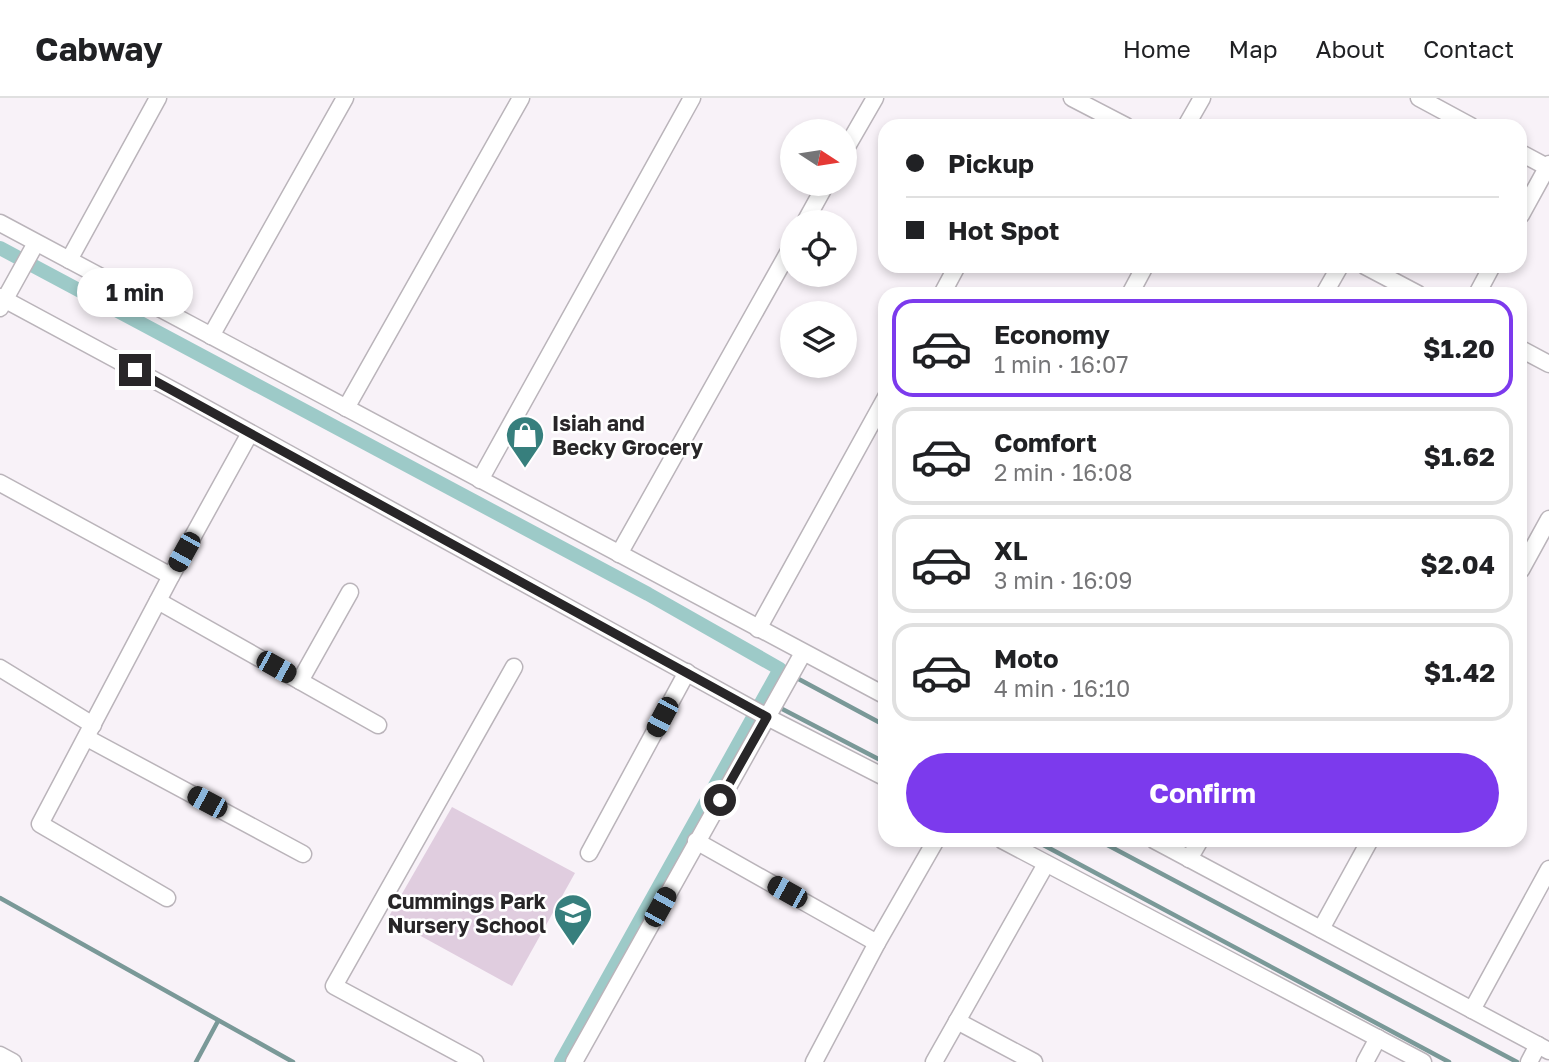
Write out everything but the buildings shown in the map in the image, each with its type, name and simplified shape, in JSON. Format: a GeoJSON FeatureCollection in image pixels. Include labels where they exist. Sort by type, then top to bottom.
{"type":"FeatureCollection","features":[{"type":"Feature","properties":{"kind":"street"},"geometry":{"type":"LineString","coordinates":[[69,260],[158,98]]}},
{"type":"Feature","properties":{"kind":"street"},"geometry":{"type":"LineString","coordinates":[[211,336],[345,98]]}},
{"type":"Feature","properties":{"kind":"street"},"geometry":{"type":"LineString","coordinates":[[346,408],[520,98]]}},
{"type":"Feature","properties":{"kind":"street"},"geometry":{"type":"LineString","coordinates":[[480,480],[692,98]]}},
{"type":"Feature","properties":{"kind":"street"},"geometry":{"type":"LineString","coordinates":[[858,127],[874,98]]}},
{"type":"Feature","properties":{"kind":"street"},"geometry":{"type":"LineString","coordinates":[[1072,98],[1112,119]]}},
{"type":"Feature","properties":{"kind":"street"},"geometry":{"type":"LineString","coordinates":[[1190,119],[1202,98]]}},
{"type":"Feature","properties":{"kind":"street"},"geometry":{"type":"LineString","coordinates":[[1419,98],[1458,119]]}},
{"type":"Feature","properties":{"kind":"street"},"geometry":{"type":"LineString","coordinates":[[1527,156],[1548,166],[1527,204]]}},
{"type":"Feature","properties":{"kind":"street"},"geometry":{"type":"LineString","coordinates":[[0,223],[878,692]]}},
{"type":"Feature","properties":{"kind":"street"},"geometry":{"type":"LineString","coordinates":[[36,243],[1,302],[180,394],[767,717],[878,774]]}},
{"type":"Feature","properties":{"kind":"street"},"geometry":{"type":"LineString","coordinates":[[619,554],[780,267]]}},
{"type":"Feature","properties":{"kind":"street"},"geometry":{"type":"LineString","coordinates":[[1379,273],[1405,287]]}},
{"type":"Feature","properties":{"kind":"street"},"geometry":{"type":"LineString","coordinates":[[1527,352],[1549,364]]}},
{"type":"Feature","properties":{"kind":"street"},"geometry":{"type":"LineString","coordinates":[[758,629],[878,412]]}},
{"type":"Feature","properties":{"kind":"street"},"geometry":{"type":"LineString","coordinates":[[167,898],[41,826],[40,821],[250,433]]}},
{"type":"Feature","properties":{"kind":"street"},"geometry":{"type":"LineString","coordinates":[[0,483],[171,576]]}},
{"type":"Feature","properties":{"kind":"street"},"geometry":{"type":"LineString","coordinates":[[1527,559],[1549,520]]}},
{"type":"Feature","properties":{"kind":"street"},"geometry":{"type":"LineString","coordinates":[[300,681],[350,592]]}},
{"type":"Feature","properties":{"kind":"street"},"geometry":{"type":"LineString","coordinates":[[158,601],[378,725]]}},
{"type":"Feature","properties":{"kind":"street"},"geometry":{"type":"LineString","coordinates":[[574,1062],[803,653]]}},
{"type":"Feature","properties":{"kind":"street"},"geometry":{"type":"LineString","coordinates":[[475,1062],[334,986],[514,667]]}},
{"type":"Feature","properties":{"kind":"street"},"geometry":{"type":"LineString","coordinates":[[0,668],[90,732],[303,854]]}},
{"type":"Feature","properties":{"kind":"street"},"geometry":{"type":"LineString","coordinates":[[589,853],[687,672]]}},
{"type":"Feature","properties":{"kind":"street"},"geometry":{"type":"LineString","coordinates":[[696,841],[877,943]]}},
{"type":"Feature","properties":{"kind":"street"},"geometry":{"type":"LineString","coordinates":[[814,1062],[932,847]]}},
{"type":"Feature","properties":{"kind":"street"},"geometry":{"type":"LineString","coordinates":[[1015,847],[1423,1062]]}},
{"type":"Feature","properties":{"kind":"street"},"geometry":{"type":"LineString","coordinates":[[1167,847],[1544,1048],[1529,1062]]}},
{"type":"Feature","properties":{"kind":"street"},"geometry":{"type":"LineString","coordinates":[[1189,859],[1196,847]]}},
{"type":"Feature","properties":{"kind":"street"},"geometry":{"type":"LineString","coordinates":[[1321,929],[1366,847]]}},
{"type":"Feature","properties":{"kind":"street"},"geometry":{"type":"LineString","coordinates":[[934,1062],[1046,864]]}},
{"type":"Feature","properties":{"kind":"street"},"geometry":{"type":"LineString","coordinates":[[1472,1010],[1549,869]]}},
{"type":"Feature","properties":{"kind":"street"},"geometry":{"type":"LineString","coordinates":[[957,1021],[1034,1062]]}},
{"type":"Feature","properties":{"kind":"street"},"geometry":{"type":"LineString","coordinates":[[1365,1062],[1378,1038]]}},
{"type":"Feature","properties":{"kind":"street"},"geometry":{"type":"LineString","coordinates":[[0,1055],[13,1062]]}},
{"type":"Feature","properties":{"kind":"shaded area"},"geometry":{"type":"Polygon","coordinates":[[[452,807],[575,873],[512,986],[388,918],[452,807]]]}},
{"type":"Feature","properties":{"kind":"waterway"},"geometry":{"type":"LineString","coordinates":[[0,248],[648,594],[780,669],[561,1062]]}},
{"type":"Feature","properties":{"kind":"waterway"},"geometry":{"type":"LineString","coordinates":[[780,669],[878,722]]}},
{"type":"Feature","properties":{"kind":"waterway"},"geometry":{"type":"LineString","coordinates":[[763,699],[878,759]]}},
{"type":"Feature","properties":{"kind":"waterway"},"geometry":{"type":"LineString","coordinates":[[1047,847],[1449,1062]]}},
{"type":"Feature","properties":{"kind":"waterway"},"geometry":{"type":"LineString","coordinates":[[1111,847],[1517,1062]]}},
{"type":"Feature","properties":{"kind":"waterway"},"geometry":{"type":"LineString","coordinates":[[0,898],[293,1062]]}},
{"type":"Feature","properties":{"kind":"waterway"},"geometry":{"type":"LineString","coordinates":[[196,1062],[218,1021]]}},
{"type":"Feature","properties":{"kind":"place","name":"Isiah and Becky Grocery"},"geometry":{"type":"Point","coordinates":[525,469]}},
{"type":"Feature","properties":{"kind":"place","name":"Cummings Park Nursery School"},"geometry":{"type":"Point","coordinates":[573,947]}},
{"type":"Feature","properties":{"kind":"route"},"geometry":{"type":"LineString","coordinates":[[135,370],[767,717],[720,800]]}}]}
